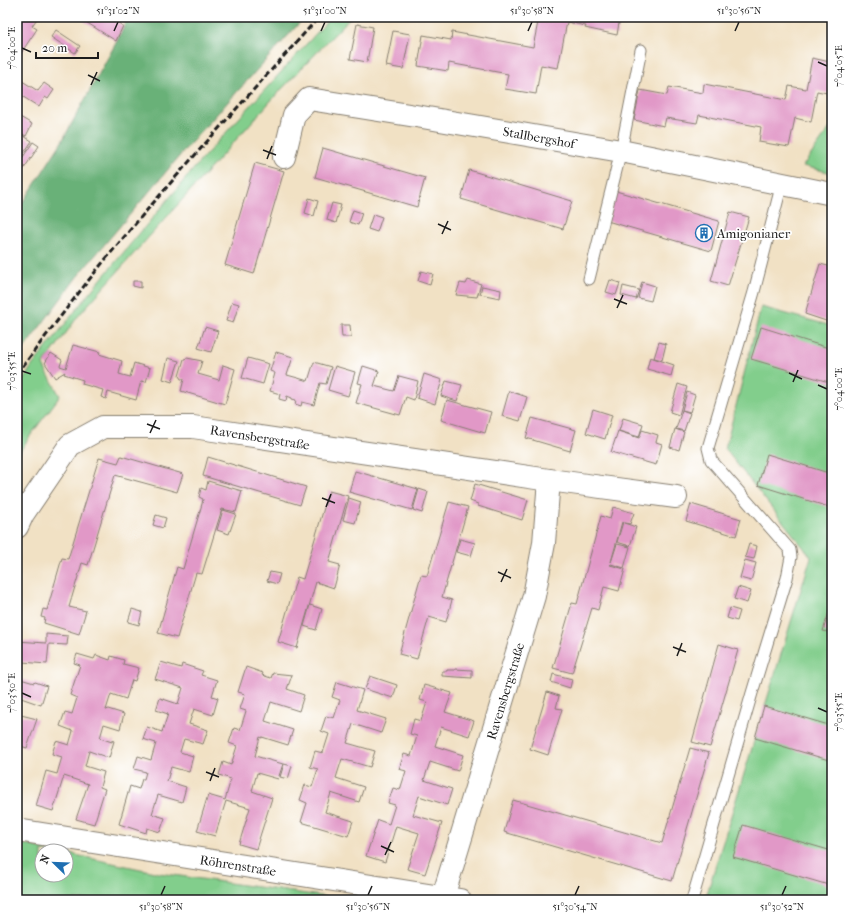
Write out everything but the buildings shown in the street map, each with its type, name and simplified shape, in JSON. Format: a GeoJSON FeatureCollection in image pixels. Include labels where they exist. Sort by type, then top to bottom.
{"type":"FeatureCollection","features":[{"type":"Feature","properties":{"kind":"street","name":"Stallbergshof"},"geometry":{"type":"LineString","coordinates":[[284,157],[294,115],[309,99],[621,151],[832,194]]}},
{"type":"Feature","properties":{"kind":"street","name":"Ravensbergstraße"},"geometry":{"type":"LineString","coordinates":[[17,527],[23,514],[70,445],[103,427],[194,427],[549,480],[676,497]]}},
{"type":"Feature","properties":{"kind":"street","name":"Ravensbergstraße"},"geometry":{"type":"LineString","coordinates":[[452,899],[534,596],[544,543],[549,480]]}},
{"type":"Feature","properties":{"kind":"street","name":"Röhrenstraße"},"geometry":{"type":"LineString","coordinates":[[17,830],[452,899]]}},
{"type":"Feature","properties":{"kind":"lane"},"geometry":{"type":"LineString","coordinates":[[589,280],[621,151],[641,50]]}},
{"type":"Feature","properties":{"kind":"lane"},"geometry":{"type":"LineString","coordinates":[[692,900],[787,578],[791,557],[790,550],[711,460],[708,448],[754,292],[782,183]]}},
{"type":"Feature","properties":{"kind":"green space"},"geometry":{"type":"Polygon","coordinates":[[[128,17],[305,17],[188,146],[77,277],[17,358],[17,212],[61,143],[117,41],[128,17]]]}},
{"type":"Feature","properties":{"kind":"green space"},"geometry":{"type":"Polygon","coordinates":[[[331,17],[351,17],[277,94],[79,315],[43,365],[60,396],[17,456],[17,390],[32,366],[91,291],[202,159],[331,17]]]}},
{"type":"Feature","properties":{"kind":"green space"},"geometry":{"type":"Polygon","coordinates":[[[832,125],[832,173],[803,166],[832,125]]]}},
{"type":"Feature","properties":{"kind":"green space"},"geometry":{"type":"Polygon","coordinates":[[[761,307],[832,326],[832,900],[705,900],[811,557],[725,449],[761,307]]]}},
{"type":"Feature","properties":{"kind":"green space"},"geometry":{"type":"Polygon","coordinates":[[[17,843],[34,847],[34,883],[74,883],[74,855],[159,873],[349,900],[17,900],[17,843]]]}},
{"type":"Feature","properties":{"kind":"railway"},"geometry":{"type":"LineString","coordinates":[[17,374],[69,305],[114,249],[215,132],[319,17]]}},
{"type":"Feature","properties":{"kind":"place","name":"Amigonianer"},"geometry":{"type":"Point","coordinates":[704,233]}}]}
